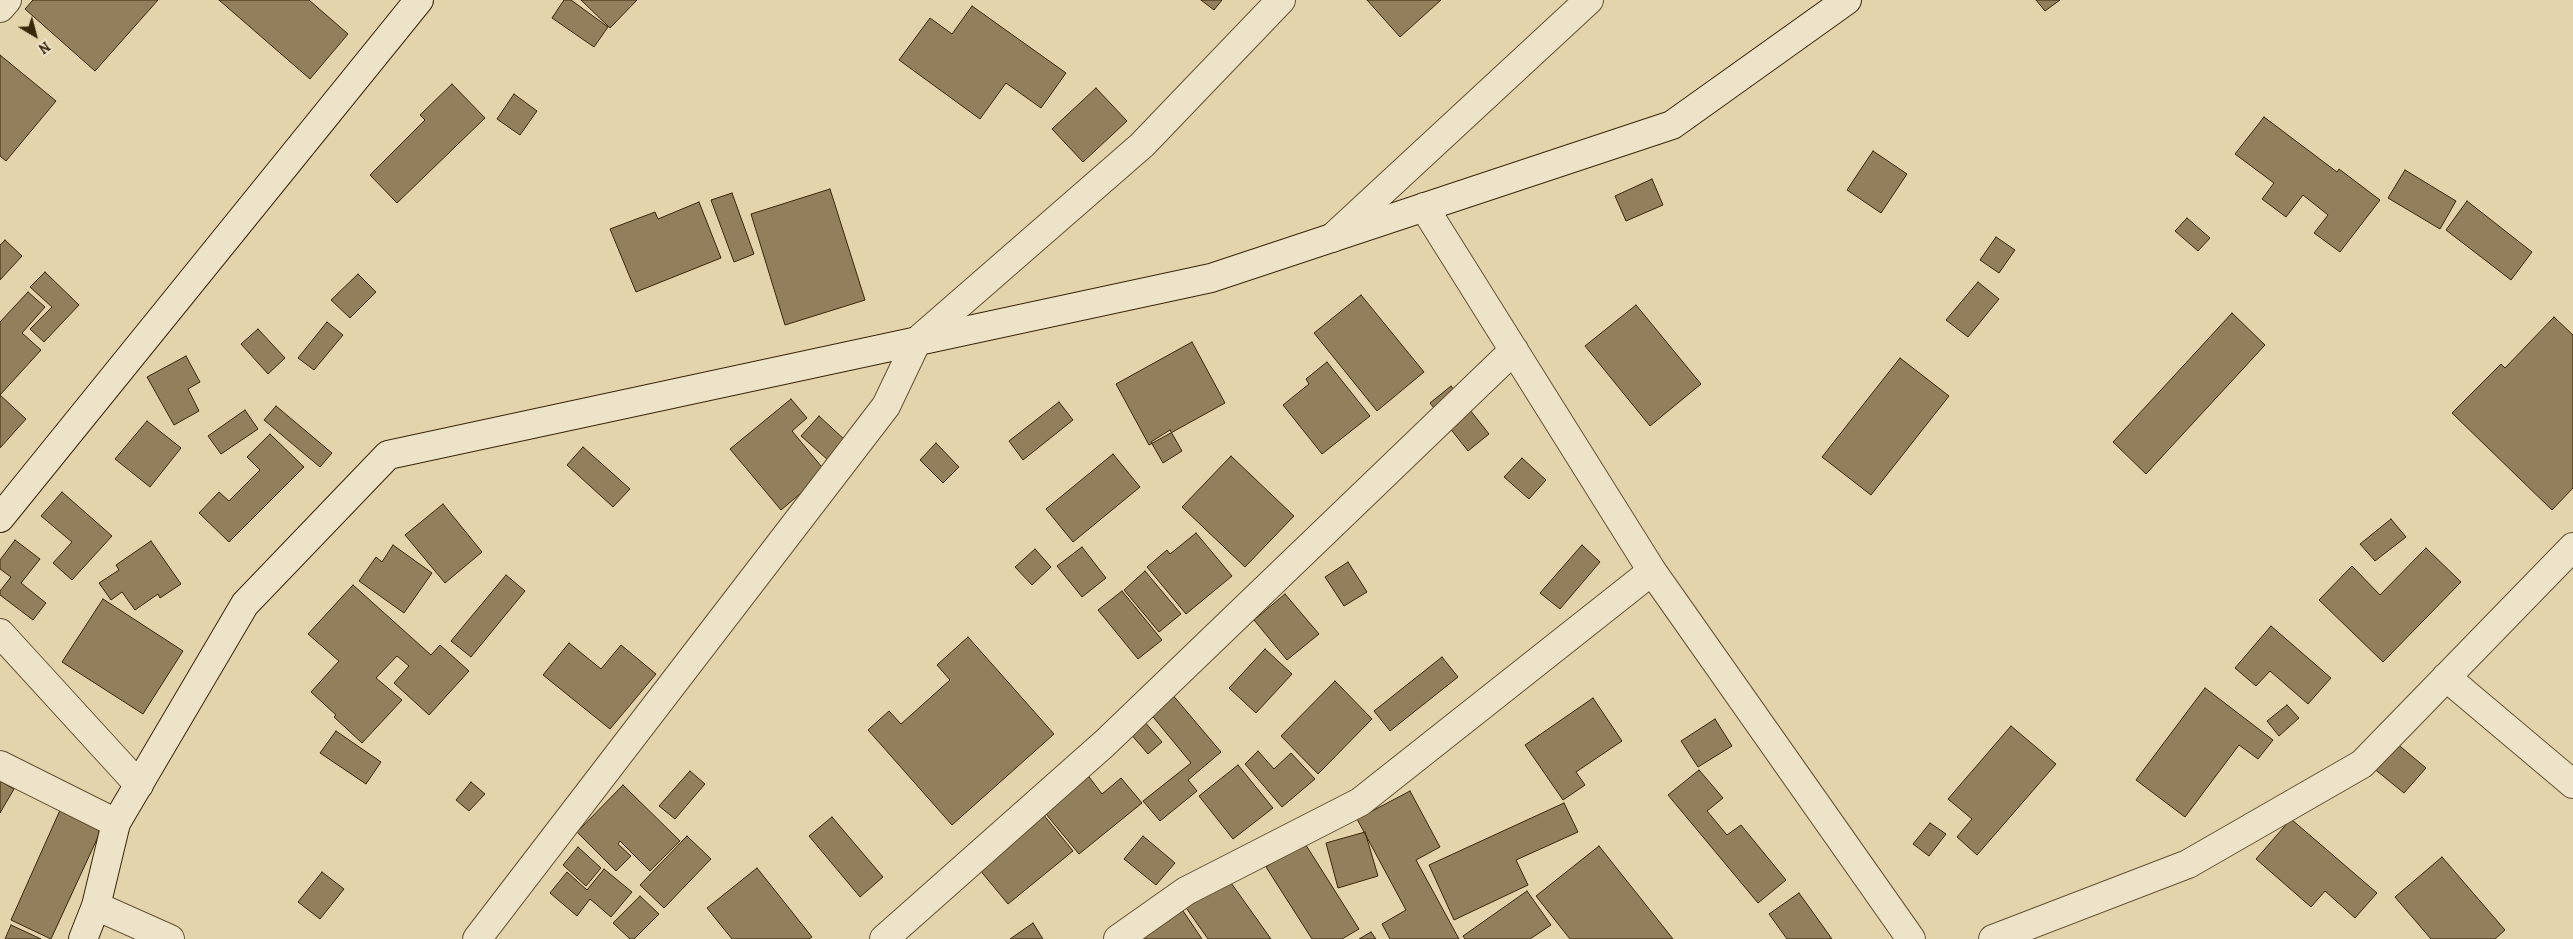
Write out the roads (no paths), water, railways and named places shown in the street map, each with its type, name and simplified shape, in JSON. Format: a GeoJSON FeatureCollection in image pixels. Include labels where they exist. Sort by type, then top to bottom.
{"type":"FeatureCollection","features":[{"type":"Feature","properties":{"kind":"street"},"geometry":{"type":"LineString","coordinates":[[0,8],[6,0]]}},
{"type":"Feature","properties":{"kind":"street"},"geometry":{"type":"LineString","coordinates":[[0,518],[420,0]]}},
{"type":"Feature","properties":{"kind":"street"},"geometry":{"type":"LineString","coordinates":[[477,939],[886,406],[917,341],[1142,144],[1281,0]]}},
{"type":"Feature","properties":{"kind":"street"},"geometry":{"type":"LineString","coordinates":[[1332,238],[1589,0]]}},
{"type":"Feature","properties":{"kind":"street"},"geometry":{"type":"LineString","coordinates":[[83,939],[96,906],[116,823],[245,604],[388,455],[1211,278],[1672,124],[1847,0]]}},
{"type":"Feature","properties":{"kind":"street"},"geometry":{"type":"LineString","coordinates":[[1424,207],[1652,571],[1911,939]]}},
{"type":"Feature","properties":{"kind":"street"},"geometry":{"type":"LineString","coordinates":[[884,939],[1105,743],[1514,350]]}},
{"type":"Feature","properties":{"kind":"street"},"geometry":{"type":"LineString","coordinates":[[1993,939],[2188,864],[2362,764],[2573,547]]}},
{"type":"Feature","properties":{"kind":"street"},"geometry":{"type":"LineString","coordinates":[[1118,939],[1186,891],[1360,802],[1652,571]]}},
{"type":"Feature","properties":{"kind":"street"},"geometry":{"type":"LineString","coordinates":[[0,633],[139,785]]}},
{"type":"Feature","properties":{"kind":"street"},"geometry":{"type":"LineString","coordinates":[[2446,677],[2573,784]]}},
{"type":"Feature","properties":{"kind":"street"},"geometry":{"type":"LineString","coordinates":[[0,765],[116,823]]}},
{"type":"Feature","properties":{"kind":"street"},"geometry":{"type":"LineString","coordinates":[[96,906],[170,939]]}}]}
